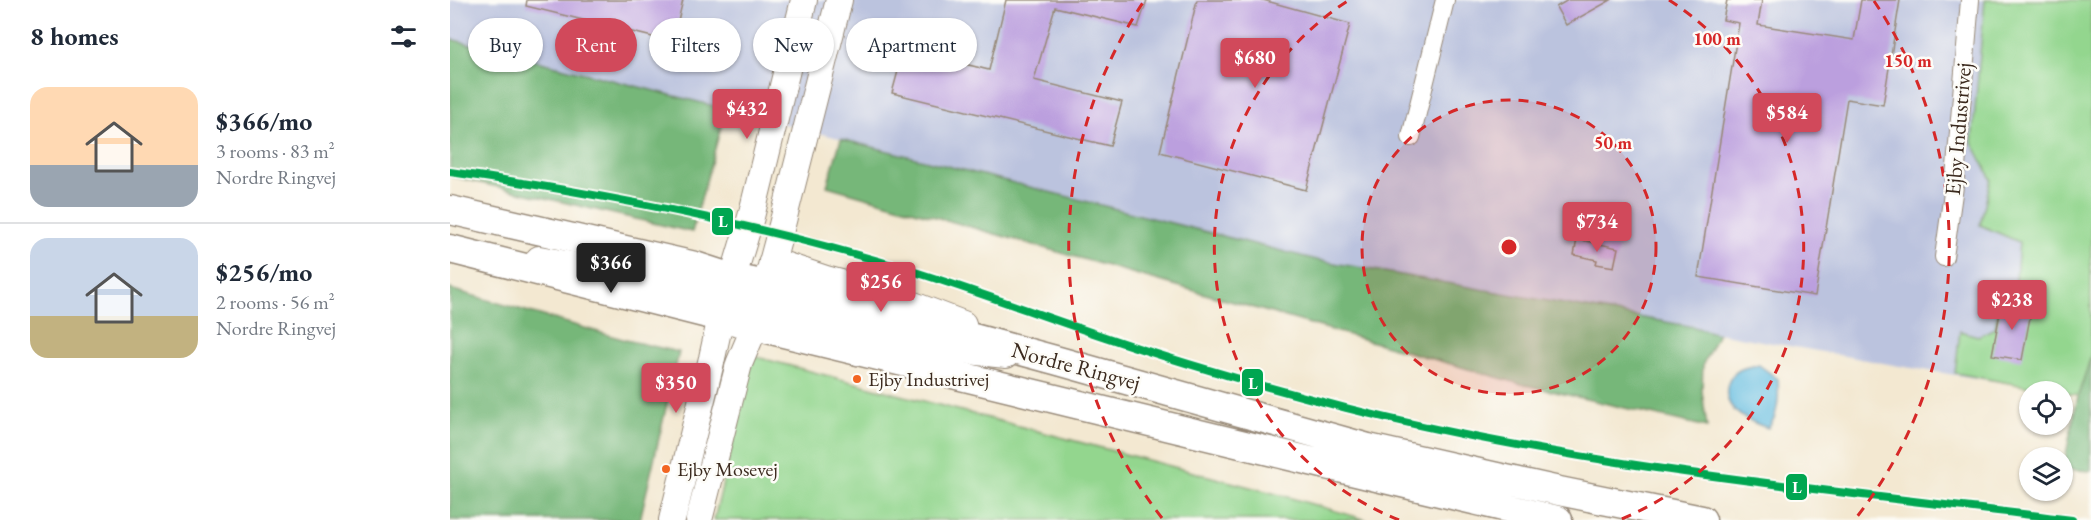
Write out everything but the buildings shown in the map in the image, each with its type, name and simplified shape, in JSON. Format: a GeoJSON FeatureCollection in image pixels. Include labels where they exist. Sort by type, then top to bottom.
{"type":"FeatureCollection","features":[{"type":"Feature","properties":{"kind":"main road","name":"Nordre Ringvej"},"geometry":{"type":"LineString","coordinates":[[450,210],[695,266],[727,296],[763,294],[1364,475],[1558,520]]}},
{"type":"Feature","properties":{"kind":"main road","name":"Nordre Ringvej"},"geometry":{"type":"LineString","coordinates":[[450,248],[727,296],[763,294],[1055,360],[1368,448],[1701,520]]}},
{"type":"Feature","properties":{"kind":"street"},"geometry":{"type":"LineString","coordinates":[[672,520],[727,296],[751,217],[804,0]]}},
{"type":"Feature","properties":{"kind":"street"},"geometry":{"type":"LineString","coordinates":[[699,520],[739,364],[763,294],[839,0]]}},
{"type":"Feature","properties":{"kind":"street"},"geometry":{"type":"LineString","coordinates":[[1411,137],[1445,0]]}},
{"type":"Feature","properties":{"kind":"street","name":"Ejby Industrivej"},"geometry":{"type":"LineString","coordinates":[[1944,257],[1956,169],[1970,0]]}},
{"type":"Feature","properties":{"kind":"shaded area"},"geometry":{"type":"Polygon","coordinates":[[[450,0],[2091,0],[2091,357],[2078,396],[2073,395],[2073,381],[2019,381],[2019,385],[1899,366],[1317,260],[579,72],[637,72],[637,18],[555,18],[555,66],[543,63],[543,18],[468,18],[468,44],[450,39],[450,0]]]}},
{"type":"Feature","properties":{"kind":"green space"},"geometry":{"type":"Polygon","coordinates":[[[1985,0],[2091,0],[2091,357],[2078,396],[2073,395],[2073,381],[2019,381],[2019,385],[1955,373],[1960,331],[1978,336],[1995,328],[2000,300],[2014,301],[2019,242],[1980,225],[1991,179],[1972,142],[1985,0]]]}},
{"type":"Feature","properties":{"kind":"green space"},"geometry":{"type":"Polygon","coordinates":[[[450,39],[468,44],[468,72],[543,72],[543,63],[555,66],[555,72],[580,72],[726,109],[692,232],[450,176],[450,39]]]}},
{"type":"Feature","properties":{"kind":"green space"},"geometry":{"type":"Polygon","coordinates":[[[841,139],[1317,260],[1694,327],[1718,334],[1703,364],[1702,391],[1707,427],[1517,383],[827,186],[841,139]]]}},
{"type":"Feature","properties":{"kind":"green space"},"geometry":{"type":"Polygon","coordinates":[[[450,289],[626,340],[679,352],[640,520],[450,520],[450,289]]]}},
{"type":"Feature","properties":{"kind":"green space"},"geometry":{"type":"Polygon","coordinates":[[[753,356],[1284,496],[1367,520],[714,520],[753,356]]]}},
{"type":"Feature","properties":{"kind":"green space"},"geometry":{"type":"Polygon","coordinates":[[[2091,357],[2091,471],[2073,470],[2073,447],[2068,447],[2070,435],[2073,435],[2073,420],[2078,396],[2091,357]]]}},
{"type":"Feature","properties":{"kind":"water"},"geometry":{"type":"Polygon","coordinates":[[[1759,365],[1778,379],[1776,411],[1768,428],[1738,414],[1730,404],[1727,395],[1727,388],[1734,373],[1743,368],[1759,365]]]}},
{"type":"Feature","properties":{"kind":"transit line","name":"L"},"geometry":{"type":"LineString","coordinates":[[450,172],[626,201],[742,226],[858,255],[1195,366],[1346,408],[1435,429],[1616,462],[1798,487],[2072,520]]}},
{"type":"Feature","properties":{"kind":"place","name":"Ejby Industrivej"},"geometry":{"type":"Point","coordinates":[857,379]}},
{"type":"Feature","properties":{"kind":"place","name":"Ejby Mosevej"},"geometry":{"type":"Point","coordinates":[666,469]}}]}
